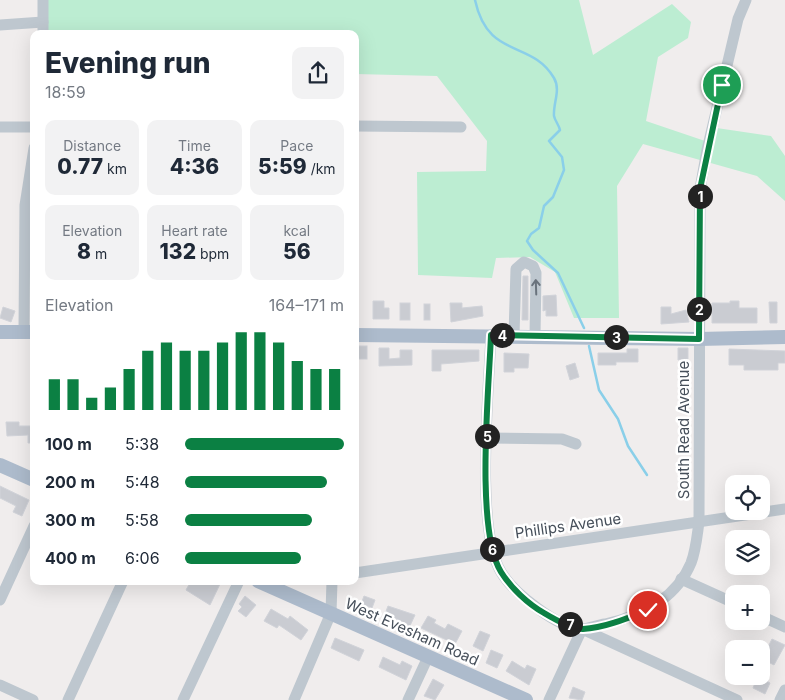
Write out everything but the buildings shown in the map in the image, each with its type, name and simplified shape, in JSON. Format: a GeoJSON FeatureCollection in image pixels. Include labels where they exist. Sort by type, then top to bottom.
{"type":"FeatureCollection","features":[{"type":"Feature","properties":{"kind":"main road"},"geometry":{"type":"LineString","coordinates":[[0,332],[29,332]]}},
{"type":"Feature","properties":{"kind":"main road"},"geometry":{"type":"LineString","coordinates":[[359,335],[514,335],[699,339],[785,337]]}},
{"type":"Feature","properties":{"kind":"main road"},"geometry":{"type":"LineString","coordinates":[[0,465],[30,478]]}},
{"type":"Feature","properties":{"kind":"main road","name":"West Evesham Road"},"geometry":{"type":"LineString","coordinates":[[267,585],[523,700]]}},
{"type":"Feature","properties":{"kind":"street"},"geometry":{"type":"LineString","coordinates":[[43,0],[43,30]]}},
{"type":"Feature","properties":{"kind":"street","name":"South Read Avenue"},"geometry":{"type":"LineString","coordinates":[[582,629],[622,620],[648,610],[662,600],[681,579],[690,564],[696,545],[699,522],[700,189],[706,150],[738,19],[746,0]]}},
{"type":"Feature","properties":{"kind":"street"},"geometry":{"type":"LineString","coordinates":[[0,24],[43,22]]}},
{"type":"Feature","properties":{"kind":"street"},"geometry":{"type":"LineString","coordinates":[[359,126],[461,127]]}},
{"type":"Feature","properties":{"kind":"street"},"geometry":{"type":"LineString","coordinates":[[0,127],[30,127]]}},
{"type":"Feature","properties":{"kind":"street"},"geometry":{"type":"LineString","coordinates":[[29,332],[25,205],[30,173]]}},
{"type":"Feature","properties":{"kind":"street"},"geometry":{"type":"LineString","coordinates":[[514,335],[516,269],[524,262],[533,266],[536,273],[535,336]]}},
{"type":"Feature","properties":{"kind":"street"},"geometry":{"type":"LineString","coordinates":[[491,335],[486,494],[492,553],[500,572],[533,606],[554,619],[582,629],[737,700]]}},
{"type":"Feature","properties":{"kind":"street"},"geometry":{"type":"LineString","coordinates":[[487,438],[562,439],[576,444]]}},
{"type":"Feature","properties":{"kind":"street","name":"Phillips Avenue"},"geometry":{"type":"LineString","coordinates":[[359,572],[785,509]]}},
{"type":"Feature","properties":{"kind":"street"},"geometry":{"type":"LineString","coordinates":[[0,600],[30,535]]}},
{"type":"Feature","properties":{"kind":"street"},"geometry":{"type":"LineString","coordinates":[[681,579],[725,599]]}},
{"type":"Feature","properties":{"kind":"street"},"geometry":{"type":"LineString","coordinates":[[68,700],[121,585]]}},
{"type":"Feature","properties":{"kind":"street"},"geometry":{"type":"LineString","coordinates":[[183,700],[237,585]]}},
{"type":"Feature","properties":{"kind":"street"},"geometry":{"type":"LineString","coordinates":[[294,700],[331,613],[332,585]]}},
{"type":"Feature","properties":{"kind":"street"},"geometry":{"type":"LineString","coordinates":[[770,620],[785,627]]}},
{"type":"Feature","properties":{"kind":"street"},"geometry":{"type":"LineString","coordinates":[[549,700],[582,629]]}},
{"type":"Feature","properties":{"kind":"street"},"geometry":{"type":"LineString","coordinates":[[408,700],[428,656]]}},
{"type":"Feature","properties":{"kind":"street"},"geometry":{"type":"LineString","coordinates":[[0,685],[33,700]]}},
{"type":"Feature","properties":{"kind":"street"},"geometry":{"type":"LineString","coordinates":[[780,700],[785,690]]}},
{"type":"Feature","properties":{"kind":"green space"},"geometry":{"type":"Polygon","coordinates":[[[46,0],[579,0],[593,55],[672,4],[691,22],[688,38],[658,57],[646,121],[708,142],[710,127],[771,136],[785,156],[785,201],[757,176],[643,144],[617,186],[619,318],[574,318],[555,272],[530,257],[496,258],[492,278],[418,275],[417,172],[486,171],[487,141],[437,76],[359,74],[359,30],[47,30],[46,0]]]}},
{"type":"Feature","properties":{"kind":"waterway"},"geometry":{"type":"LineString","coordinates":[[475,0],[481,19],[490,32],[500,41],[534,58],[545,66],[556,83],[557,92],[554,116],[560,130],[549,141],[562,157],[564,170],[553,197],[544,206],[539,228],[531,234],[527,241],[533,250],[558,273],[584,328]]}},
{"type":"Feature","properties":{"kind":"waterway"},"geometry":{"type":"LineString","coordinates":[[589,346],[599,390],[618,419],[628,446],[647,475]]}},
{"type":"Feature","properties":{"kind":"route"},"geometry":{"type":"LineString","coordinates":[[648,610],[622,620],[582,629],[554,619],[533,606],[500,572],[492,553],[486,494],[491,335],[699,339],[700,189],[706,150],[722,85]]}}]}
